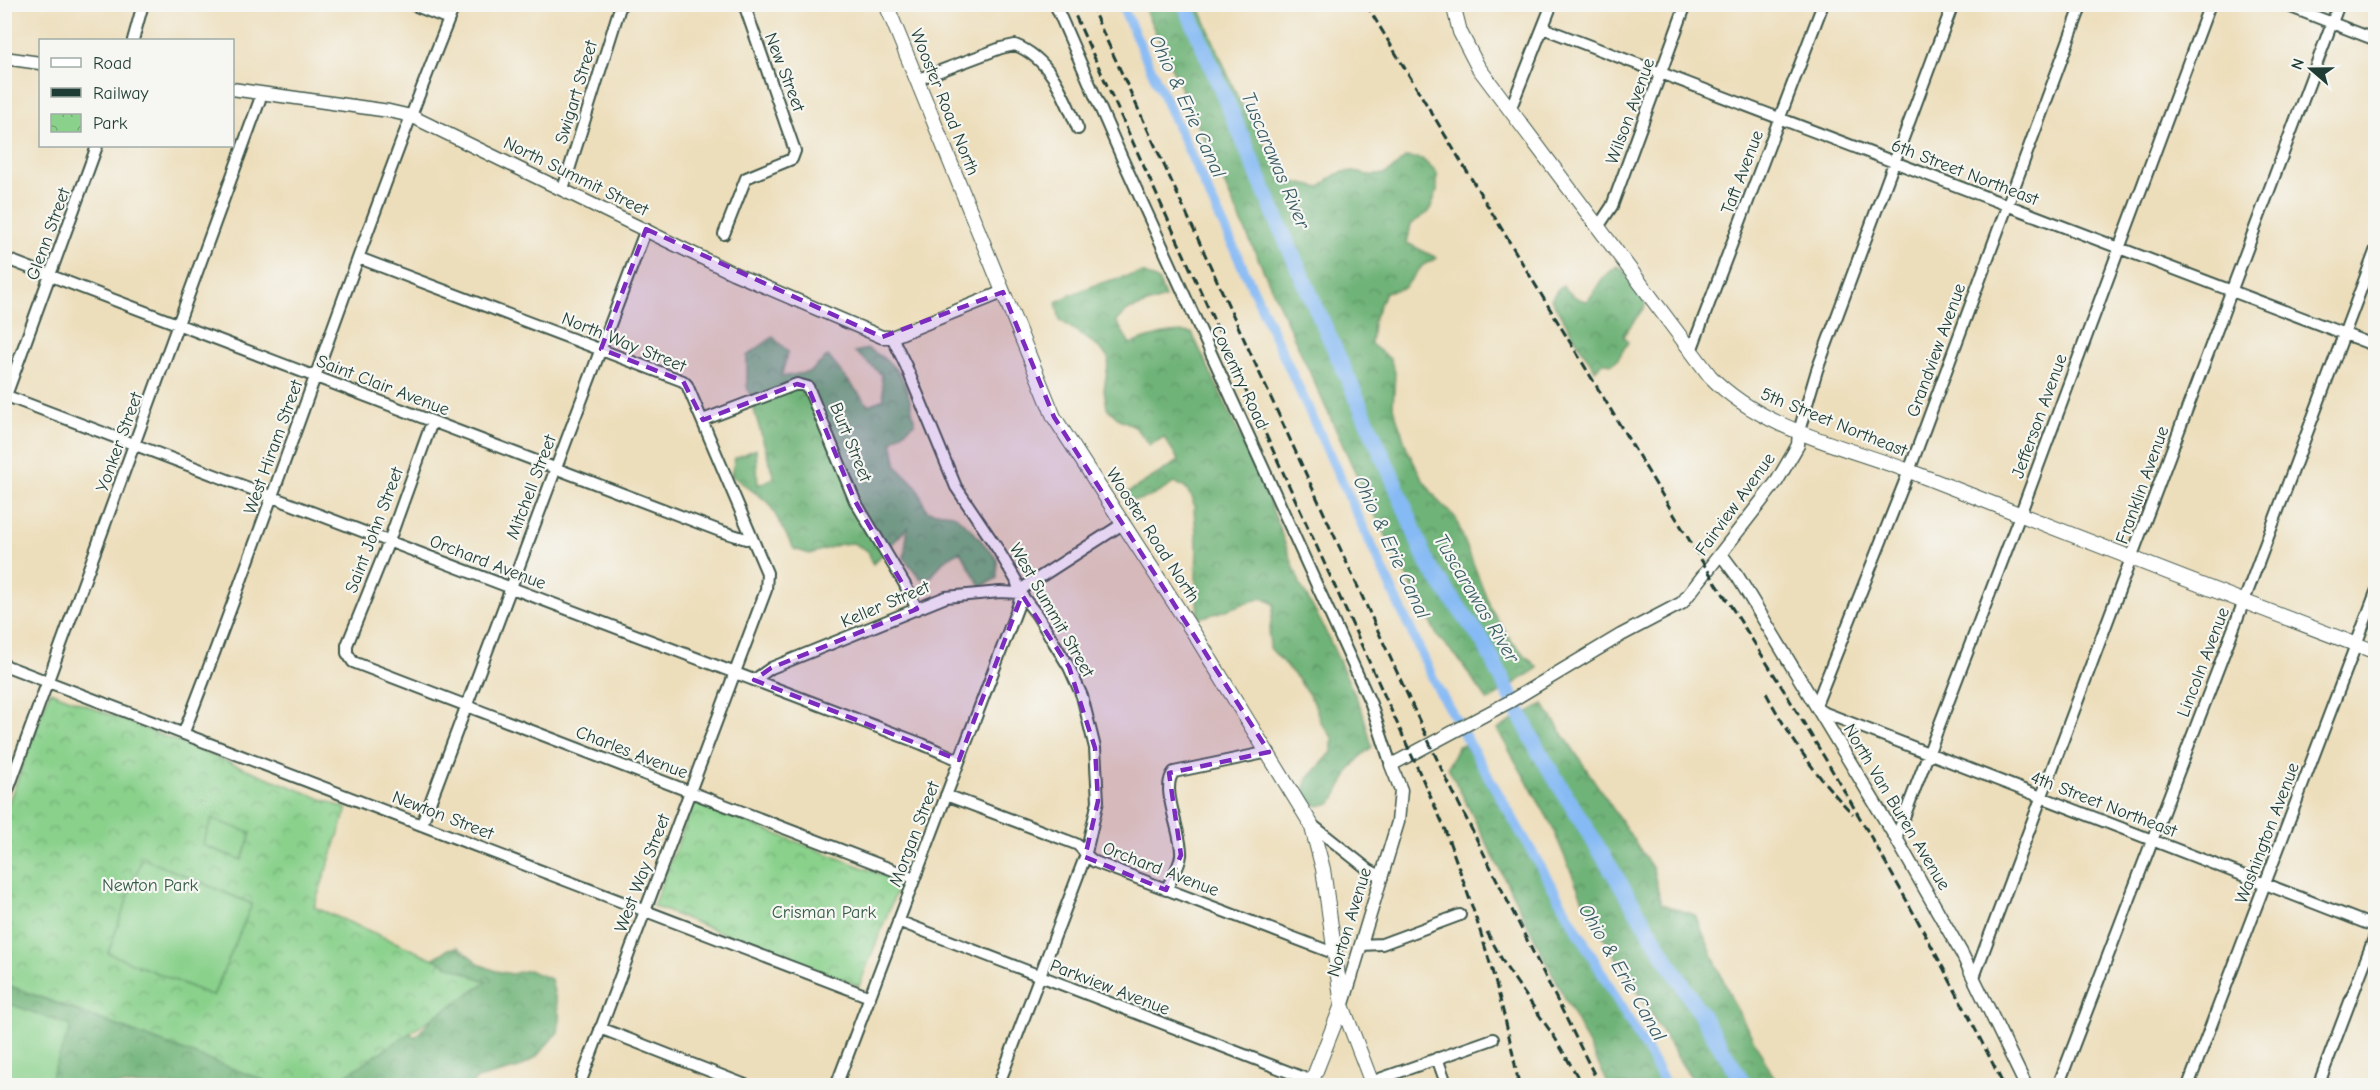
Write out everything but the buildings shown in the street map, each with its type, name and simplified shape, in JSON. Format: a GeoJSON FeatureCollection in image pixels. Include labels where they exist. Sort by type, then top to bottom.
{"type":"FeatureCollection","features":[{"type":"Feature","properties":{"kind":"main road","name":"Wooster Road North"},"geometry":{"type":"LineString","coordinates":[[886,4],[1054,417],[1124,523],[1311,824],[1323,869],[1342,1005],[1372,1084]]}},
{"type":"Feature","properties":{"kind":"main road","name":"5th Street Northeast"},"geometry":{"type":"LineString","coordinates":[[1453,4],[1460,32],[1478,66],[1710,376],[1739,402],[1798,431],[1909,471],[2376,652]]}},
{"type":"Feature","properties":{"kind":"main road","name":"Norton Avenue"},"geometry":{"type":"LineString","coordinates":[[1311,1083],[1342,1005]]}},
{"type":"Feature","properties":{"kind":"street"},"geometry":{"type":"LineString","coordinates":[[133,39],[143,4]]}},
{"type":"Feature","properties":{"kind":"street"},"geometry":{"type":"LineString","coordinates":[[411,4],[449,19]]}},
{"type":"Feature","properties":{"kind":"street","name":"West Hiram Street"},"geometry":{"type":"LineString","coordinates":[[184,732],[273,497],[411,117],[455,4]]}},
{"type":"Feature","properties":{"kind":"street","name":"Swigart Street"},"geometry":{"type":"LineString","coordinates":[[563,189],[621,4]]}},
{"type":"Feature","properties":{"kind":"street","name":"New Street"},"geometry":{"type":"LineString","coordinates":[[724,234],[746,178],[792,159],[795,151],[744,4]]}},
{"type":"Feature","properties":{"kind":"street","name":"Coventry Road"},"geometry":{"type":"LineString","coordinates":[[1055,4],[1122,158],[1371,704],[1391,765]]}},
{"type":"Feature","properties":{"kind":"street"},"geometry":{"type":"LineString","coordinates":[[1510,110],[1552,4]]}},
{"type":"Feature","properties":{"kind":"street","name":"Wilson Avenue"},"geometry":{"type":"LineString","coordinates":[[1598,227],[1612,206],[1686,4]]}},
{"type":"Feature","properties":{"kind":"street","name":"Taft Avenue"},"geometry":{"type":"LineString","coordinates":[[1691,351],[1823,4]]}},
{"type":"Feature","properties":{"kind":"street","name":"Fairview Avenue"},"geometry":{"type":"LineString","coordinates":[[1391,765],[1509,702],[1621,635],[1682,603],[1785,469],[1798,446],[1798,431],[1817,370],[1953,4]]}},
{"type":"Feature","properties":{"kind":"street","name":"Grandview Avenue"},"geometry":{"type":"LineString","coordinates":[[1818,708],[1909,471],[2082,4]]}},
{"type":"Feature","properties":{"kind":"street","name":"Jefferson Avenue"},"geometry":{"type":"LineString","coordinates":[[1896,838],[2020,515],[2211,4]]}},
{"type":"Feature","properties":{"kind":"street"},"geometry":{"type":"LineString","coordinates":[[2283,4],[2376,40]]}},
{"type":"Feature","properties":{"kind":"street","name":"Franklin Avenue"},"geometry":{"type":"LineString","coordinates":[[1974,977],[2339,4]]}},
{"type":"Feature","properties":{"kind":"street","name":"6th Street Northeast"},"geometry":{"type":"LineString","coordinates":[[1544,28],[2376,346]]}},
{"type":"Feature","properties":{"kind":"street"},"geometry":{"type":"LineString","coordinates":[[916,80],[1001,48],[1015,45],[1028,51],[1049,71],[1078,129]]}},
{"type":"Feature","properties":{"kind":"street"},"geometry":{"type":"LineString","coordinates":[[4,58],[39,63]]}},
{"type":"Feature","properties":{"kind":"street","name":"North Summit Street"},"geometry":{"type":"LineString","coordinates":[[234,89],[389,111],[411,117],[784,296],[872,334],[892,337]]}},
{"type":"Feature","properties":{"kind":"street","name":"Yonker Street"},"geometry":{"type":"LineString","coordinates":[[4,801],[262,94]]}},
{"type":"Feature","properties":{"kind":"street","name":"Glenn Street"},"geometry":{"type":"LineString","coordinates":[[5,397],[98,147]]}},
{"type":"Feature","properties":{"kind":"street","name":"Mitchell Street"},"geometry":{"type":"LineString","coordinates":[[422,824],[646,229]]}},
{"type":"Feature","properties":{"kind":"street","name":"Lincoln Avenue"},"geometry":{"type":"LineString","coordinates":[[2058,1086],[2376,249]]}},
{"type":"Feature","properties":{"kind":"street","name":"Saint Clair Avenue"},"geometry":{"type":"LineString","coordinates":[[4,258],[728,534],[751,538]]}},
{"type":"Feature","properties":{"kind":"street","name":"North Way Street"},"geometry":{"type":"LineString","coordinates":[[359,258],[601,349],[683,381],[687,385],[768,580],[735,673]]}},
{"type":"Feature","properties":{"kind":"street"},"geometry":{"type":"LineString","coordinates":[[892,337],[1003,292]]}},
{"type":"Feature","properties":{"kind":"street","name":"West Summit Street"},"geometry":{"type":"LineString","coordinates":[[892,337],[906,366],[948,472],[1002,556],[1016,580],[1020,593],[1037,615],[1069,667],[1082,696],[1093,738],[1098,773],[1098,801],[1085,857],[1041,978],[998,1086]]}},
{"type":"Feature","properties":{"kind":"street","name":"Burt Street"},"geometry":{"type":"LineString","coordinates":[[703,420],[797,384],[808,387],[855,501],[904,582],[917,609]]}},
{"type":"Feature","properties":{"kind":"street","name":"Orchard Avenue"},"geometry":{"type":"LineString","coordinates":[[5,397],[136,444],[959,760]]}},
{"type":"Feature","properties":{"kind":"street","name":"Saint John Street"},"geometry":{"type":"LineString","coordinates":[[347,649],[432,422]]}},
{"type":"Feature","properties":{"kind":"street"},"geometry":{"type":"LineString","coordinates":[[1020,593],[1029,582],[1124,523]]}},
{"type":"Feature","properties":{"kind":"street","name":"North Van Buren Avenue"},"geometry":{"type":"LineString","coordinates":[[1721,554],[1738,577],[1896,838],[1974,977],[2026,1086]]}},
{"type":"Feature","properties":{"kind":"street","name":"Keller Street"},"geometry":{"type":"LineString","coordinates":[[754,680],[771,668],[946,597],[1000,592],[1020,593]]}},
{"type":"Feature","properties":{"kind":"street","name":"Washington Avenue"},"geometry":{"type":"LineString","coordinates":[[2188,1086],[2376,592]]}},
{"type":"Feature","properties":{"kind":"street","name":"Morgan Street"},"geometry":{"type":"LineString","coordinates":[[836,1086],[1018,606],[1020,593]]}},
{"type":"Feature","properties":{"kind":"street","name":"Charles Avenue"},"geometry":{"type":"LineString","coordinates":[[347,649],[349,659],[362,666],[914,878]]}},
{"type":"Feature","properties":{"kind":"street","name":"Newton Street"},"geometry":{"type":"LineString","coordinates":[[4,665],[184,732],[870,997]]}},
{"type":"Feature","properties":{"kind":"street","name":"West Way Street"},"geometry":{"type":"LineString","coordinates":[[579,1086],[735,673]]}},
{"type":"Feature","properties":{"kind":"street","name":"4th Street Northeast"},"geometry":{"type":"LineString","coordinates":[[1818,708],[1928,754],[2376,927]]}},
{"type":"Feature","properties":{"kind":"street"},"geometry":{"type":"LineString","coordinates":[[1166,890],[1181,855],[1169,789],[1171,775],[1174,772],[1269,753]]}},
{"type":"Feature","properties":{"kind":"street","name":"Norton Avenue"},"geometry":{"type":"LineString","coordinates":[[1342,1005],[1383,877],[1401,804],[1401,790],[1391,765]]}},
{"type":"Feature","properties":{"kind":"street","name":"Orchard Avenue"},"geometry":{"type":"LineString","coordinates":[[946,795],[1076,844],[1082,848],[1085,857],[1336,954]]}},
{"type":"Feature","properties":{"kind":"street"},"geometry":{"type":"LineString","coordinates":[[1311,824],[1369,870],[1383,877]]}},
{"type":"Feature","properties":{"kind":"street"},"geometry":{"type":"LineString","coordinates":[[1361,945],[1382,944],[1460,915]]}},
{"type":"Feature","properties":{"kind":"street","name":"Parkview Avenue"},"geometry":{"type":"LineString","coordinates":[[897,921],[1311,1083]]}},
{"type":"Feature","properties":{"kind":"street"},"geometry":{"type":"LineString","coordinates":[[2318,1086],[2376,933]]}},
{"type":"Feature","properties":{"kind":"street"},"geometry":{"type":"LineString","coordinates":[[600,1028],[748,1086]]}},
{"type":"Feature","properties":{"kind":"street"},"geometry":{"type":"LineString","coordinates":[[1372,1084],[1493,1039]]}},
{"type":"Feature","properties":{"kind":"street"},"geometry":{"type":"LineString","coordinates":[[1437,1059],[1448,1086]]}},
{"type":"Feature","properties":{"kind":"highlighted area"},"geometry":{"type":"Polygon","coordinates":[[[646,229],[882,337],[1003,292],[1054,417],[1269,752],[1169,773],[1181,855],[1166,890],[1085,857],[1098,801],[1095,748],[1069,667],[1022,595],[959,760],[754,680],[771,668],[917,609],[855,501],[808,387],[797,384],[703,420],[683,381],[601,349],[646,229]]]}},
{"type":"Feature","properties":{"kind":"green space"},"geometry":{"type":"Polygon","coordinates":[[[1143,5],[1198,5],[1237,96],[1278,168],[1294,182],[1320,188],[1331,178],[1347,171],[1368,175],[1387,173],[1406,157],[1422,159],[1437,173],[1437,191],[1429,212],[1411,224],[1407,243],[1437,258],[1423,265],[1404,288],[1385,292],[1373,322],[1371,344],[1390,359],[1395,372],[1393,407],[1408,451],[1423,480],[1439,502],[1455,517],[1491,609],[1511,641],[1538,668],[1488,701],[1457,657],[1438,637],[1370,505],[1143,5]]]}},
{"type":"Feature","properties":{"kind":"green space"},"geometry":{"type":"Polygon","coordinates":[[[1617,266],[1625,271],[1646,299],[1645,306],[1623,336],[1628,342],[1618,359],[1611,364],[1603,362],[1595,370],[1551,299],[1563,286],[1574,296],[1588,301],[1602,279],[1617,266]]]}},
{"type":"Feature","properties":{"kind":"green space"},"geometry":{"type":"Polygon","coordinates":[[[1143,273],[1159,281],[1165,298],[1129,310],[1116,321],[1130,344],[1168,333],[1192,333],[1262,482],[1301,586],[1322,624],[1362,710],[1372,747],[1350,770],[1332,803],[1318,806],[1305,796],[1306,781],[1332,752],[1332,737],[1320,721],[1314,702],[1298,679],[1270,648],[1269,634],[1274,604],[1263,598],[1198,618],[1197,544],[1193,499],[1184,486],[1174,483],[1142,499],[1128,499],[1122,496],[1179,461],[1164,437],[1150,445],[1133,425],[1119,419],[1107,408],[1104,390],[1109,358],[1096,345],[1060,320],[1056,302],[1098,284],[1143,273]]]}},
{"type":"Feature","properties":{"kind":"green space"},"geometry":{"type":"Polygon","coordinates":[[[773,337],[788,352],[781,377],[810,372],[828,356],[868,405],[884,399],[881,374],[855,352],[868,349],[890,363],[906,388],[915,423],[892,441],[897,467],[917,487],[927,511],[953,514],[971,529],[997,559],[997,578],[981,587],[960,551],[943,561],[932,576],[921,579],[904,558],[908,527],[873,564],[868,551],[853,543],[841,544],[810,554],[794,549],[769,503],[731,475],[735,458],[756,449],[758,485],[774,478],[747,386],[747,356],[773,337]]]}},
{"type":"Feature","properties":{"kind":"green space","name":"Newton Park"},"geometry":{"type":"Polygon","coordinates":[[[50,691],[347,809],[314,907],[487,982],[331,1085],[277,1085],[5,984],[4,815],[50,691]]]}},
{"type":"Feature","properties":{"kind":"green space"},"geometry":{"type":"Polygon","coordinates":[[[1543,704],[1653,869],[1661,904],[1695,915],[1732,1000],[1778,1085],[1697,1085],[1588,912],[1550,822],[1497,729],[1543,704]]]}},
{"type":"Feature","properties":{"kind":"green space"},"geometry":{"type":"Polygon","coordinates":[[[1470,743],[1667,1085],[1609,1085],[1448,767],[1458,746],[1470,743]]]}},
{"type":"Feature","properties":{"kind":"green space","name":"Crisman Park"},"geometry":{"type":"Polygon","coordinates":[[[694,802],[900,882],[859,986],[653,906],[694,802]]]}},
{"type":"Feature","properties":{"kind":"green space"},"geometry":{"type":"Polygon","coordinates":[[[212,819],[251,833],[242,860],[202,845],[212,819]]]}},
{"type":"Feature","properties":{"kind":"green space"},"geometry":{"type":"Polygon","coordinates":[[[142,858],[252,904],[213,996],[108,953],[142,858]]]}},
{"type":"Feature","properties":{"kind":"green space"},"geometry":{"type":"Polygon","coordinates":[[[458,947],[481,965],[496,971],[512,974],[528,970],[551,979],[560,1019],[558,1032],[536,1057],[519,1068],[477,1079],[471,1085],[291,1086],[399,1023],[415,1037],[433,1018],[448,1008],[416,969],[449,949],[458,947]]]}},
{"type":"Feature","properties":{"kind":"green space"},"geometry":{"type":"Polygon","coordinates":[[[4,984],[277,1085],[26,1085],[5,1018],[4,984]]]}},
{"type":"Feature","properties":{"kind":"green space"},"geometry":{"type":"Polygon","coordinates":[[[4,1002],[71,1026],[48,1085],[5,1085],[4,1002]]]}},
{"type":"Feature","properties":{"kind":"waterway","name":"Ohio & Erie Canal"},"geometry":{"type":"LineString","coordinates":[[1121,4],[1438,689],[1667,1086]]}},
{"type":"Feature","properties":{"kind":"waterway","name":"Tuscarawas River"},"geometry":{"type":"LineString","coordinates":[[1185,4],[1287,243],[1393,479],[1428,565],[1484,643],[1539,752],[1745,1086]]}},
{"type":"Feature","properties":{"kind":"railway"},"geometry":{"type":"LineString","coordinates":[[1070,4],[1442,822],[1487,952],[1505,1018],[1519,1086]]}},
{"type":"Feature","properties":{"kind":"railway"},"geometry":{"type":"LineString","coordinates":[[1090,4],[1441,768],[1600,1086]]}},
{"type":"Feature","properties":{"kind":"railway"},"geometry":{"type":"LineString","coordinates":[[1366,4],[1705,566],[1824,757],[1899,886],[2004,1086]]}},
{"type":"Feature","properties":{"kind":"railway"},"geometry":{"type":"LineString","coordinates":[[1766,693],[1805,757],[1853,814]]}},
{"type":"Feature","properties":{"kind":"railway"},"geometry":{"type":"LineString","coordinates":[[1487,932],[1506,967],[1555,1038],[1583,1086]]}}]}
